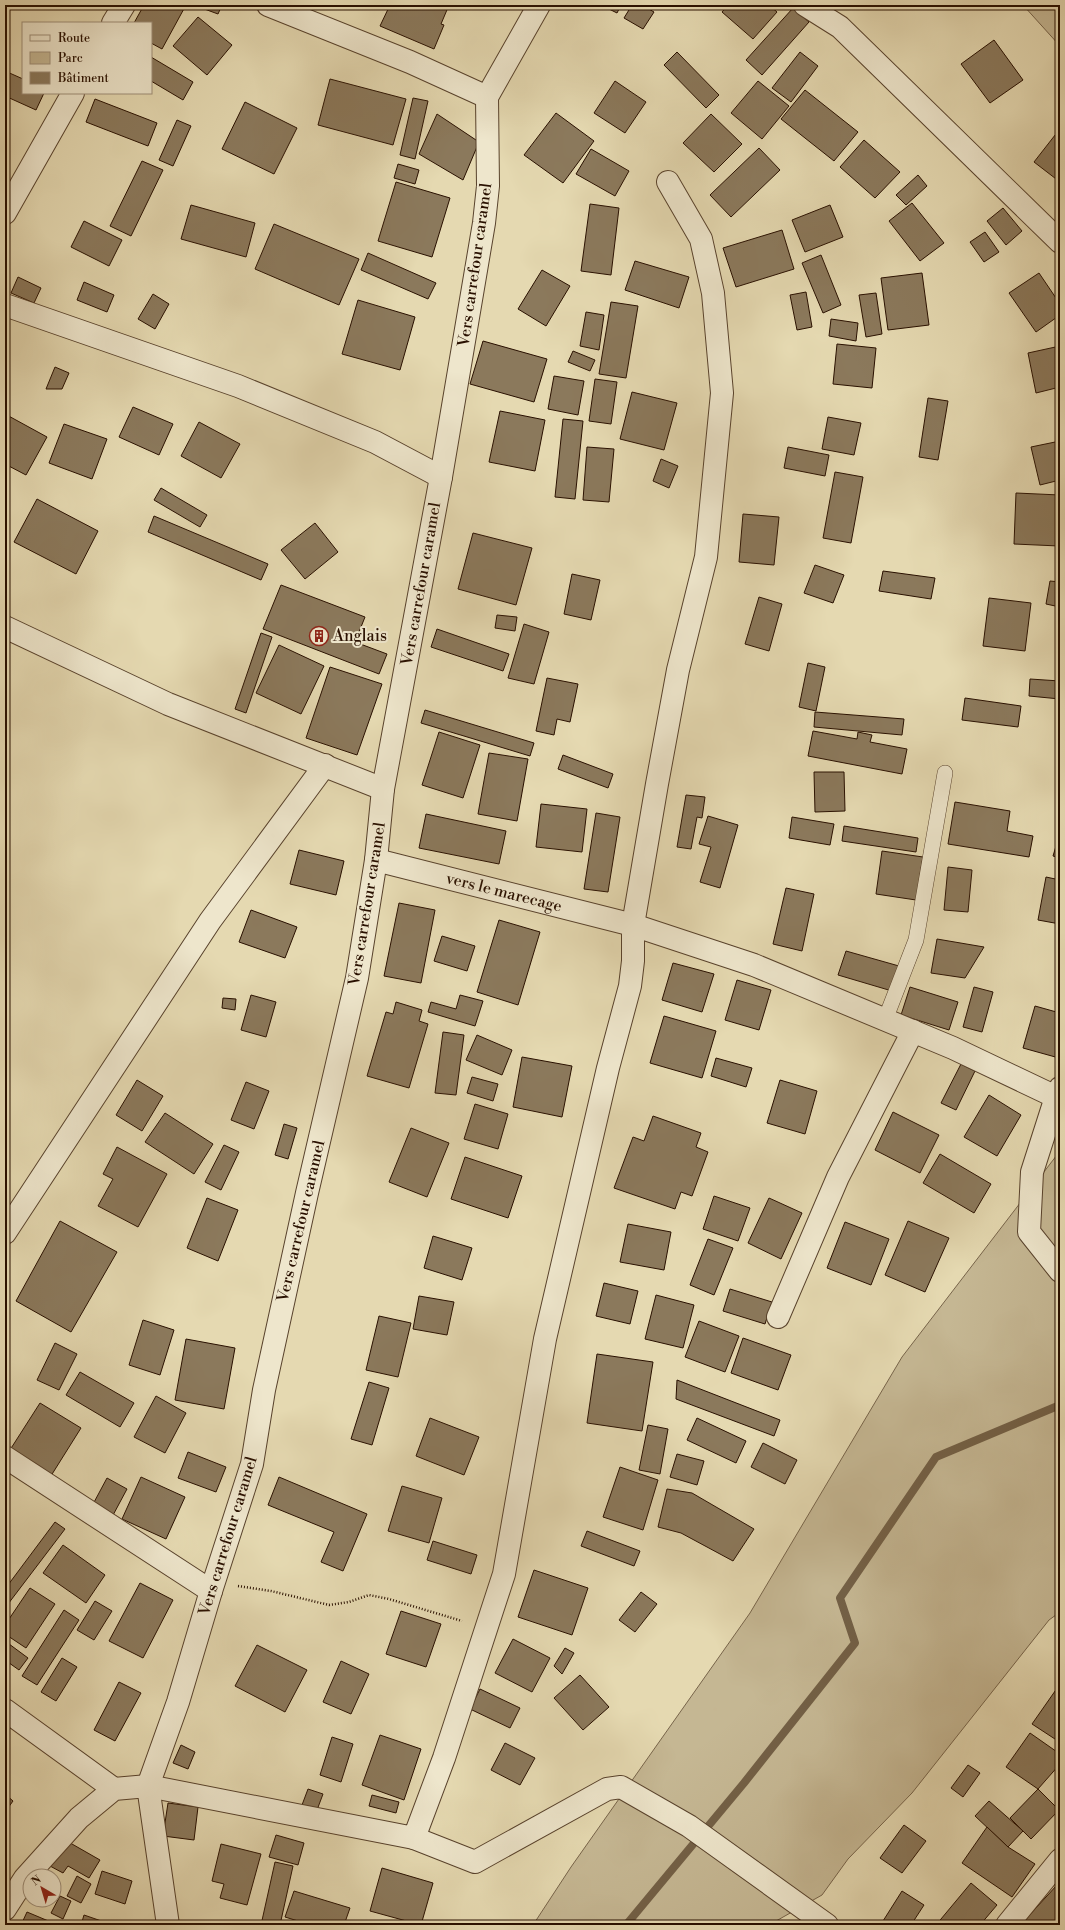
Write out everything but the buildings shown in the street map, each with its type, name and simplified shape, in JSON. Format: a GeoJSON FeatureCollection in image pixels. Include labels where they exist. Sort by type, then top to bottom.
{"type":"FeatureCollection","features":[{"type":"Feature","properties":{"kind":"street"},"geometry":{"type":"LineString","coordinates":[[114,22],[124,5]]}},
{"type":"Feature","properties":{"kind":"street"},"geometry":{"type":"LineString","coordinates":[[268,5],[410,62],[487,97]]}},
{"type":"Feature","properties":{"kind":"street","name":"Vers carrefour caramel"},"geometry":{"type":"LineString","coordinates":[[148,1786],[178,1702],[212,1587],[252,1464],[264,1390],[309,1185],[357,978],[376,860],[383,789],[441,477],[484,223],[488,186],[487,97],[538,5]]}},
{"type":"Feature","properties":{"kind":"street"},"geometry":{"type":"LineString","coordinates":[[805,5],[840,28],[1060,242]]}},
{"type":"Feature","properties":{"kind":"street"},"geometry":{"type":"LineString","coordinates":[[5,213],[72,94]]}},
{"type":"Feature","properties":{"kind":"street"},"geometry":{"type":"LineString","coordinates":[[414,1838],[444,1758],[504,1574],[545,1338],[606,1076],[630,986],[633,961],[633,925],[657,784],[678,670],[706,557],[722,393],[713,293],[701,239],[668,182]]}},
{"type":"Feature","properties":{"kind":"street"},"geometry":{"type":"LineString","coordinates":[[5,305],[238,386],[375,442],[441,477]]}},
{"type":"Feature","properties":{"kind":"street"},"geometry":{"type":"LineString","coordinates":[[5,627],[168,704],[383,789]]}},
{"type":"Feature","properties":{"kind":"street"},"geometry":{"type":"LineString","coordinates":[[5,1233],[210,921],[325,765]]}},
{"type":"Feature","properties":{"kind":"street","name":"vers le marecage"},"geometry":{"type":"LineString","coordinates":[[376,860],[633,925],[754,965],[1058,1092]]}},
{"type":"Feature","properties":{"kind":"street"},"geometry":{"type":"LineString","coordinates":[[778,1317],[838,1177],[912,1031]]}},
{"type":"Feature","properties":{"kind":"street"},"geometry":{"type":"LineString","coordinates":[[1058,1092],[1032,1172],[1029,1232],[1060,1271]]}},
{"type":"Feature","properties":{"kind":"street"},"geometry":{"type":"LineString","coordinates":[[5,1457],[212,1587]]}},
{"type":"Feature","properties":{"kind":"street"},"geometry":{"type":"LineString","coordinates":[[5,1710],[114,1789]]}},
{"type":"Feature","properties":{"kind":"street"},"geometry":{"type":"LineString","coordinates":[[148,1786],[168,1925]]}},
{"type":"Feature","properties":{"kind":"street"},"geometry":{"type":"LineString","coordinates":[[5,1910],[25,1878],[79,1818],[114,1789],[148,1786],[414,1838],[475,1862],[607,1789],[621,1787],[689,1826],[827,1925]]}},
{"type":"Feature","properties":{"kind":"street"},"geometry":{"type":"LineString","coordinates":[[1007,1925],[1060,1860]]}},
{"type":"Feature","properties":{"kind":"lane"},"geometry":{"type":"LineString","coordinates":[[885,1020],[916,940],[945,773]]}},
{"type":"Feature","properties":{"kind":"path"},"geometry":{"type":"LineString","coordinates":[[212,1587],[271,1591],[329,1605],[349,1602],[369,1595],[389,1599],[486,1628]]}},
{"type":"Feature","properties":{"kind":"green space"},"geometry":{"type":"Polygon","coordinates":[[[1023,5],[1060,5],[1060,46],[1023,5]]]}},
{"type":"Feature","properties":{"kind":"green space"},"geometry":{"type":"Polygon","coordinates":[[[1060,1151],[1060,1612],[1049,1620],[912,1793],[848,1859],[822,1895],[769,1925],[533,1925],[571,1867],[750,1613],[902,1357],[1060,1151]]]}},
{"type":"Feature","properties":{"kind":"waterway"},"geometry":{"type":"LineString","coordinates":[[626,1925],[744,1783],[855,1643],[840,1598],[936,1457],[1060,1405]]}},
{"type":"Feature","properties":{"kind":"place","name":"Anglais"},"geometry":{"type":"Point","coordinates":[319,636]}}]}
